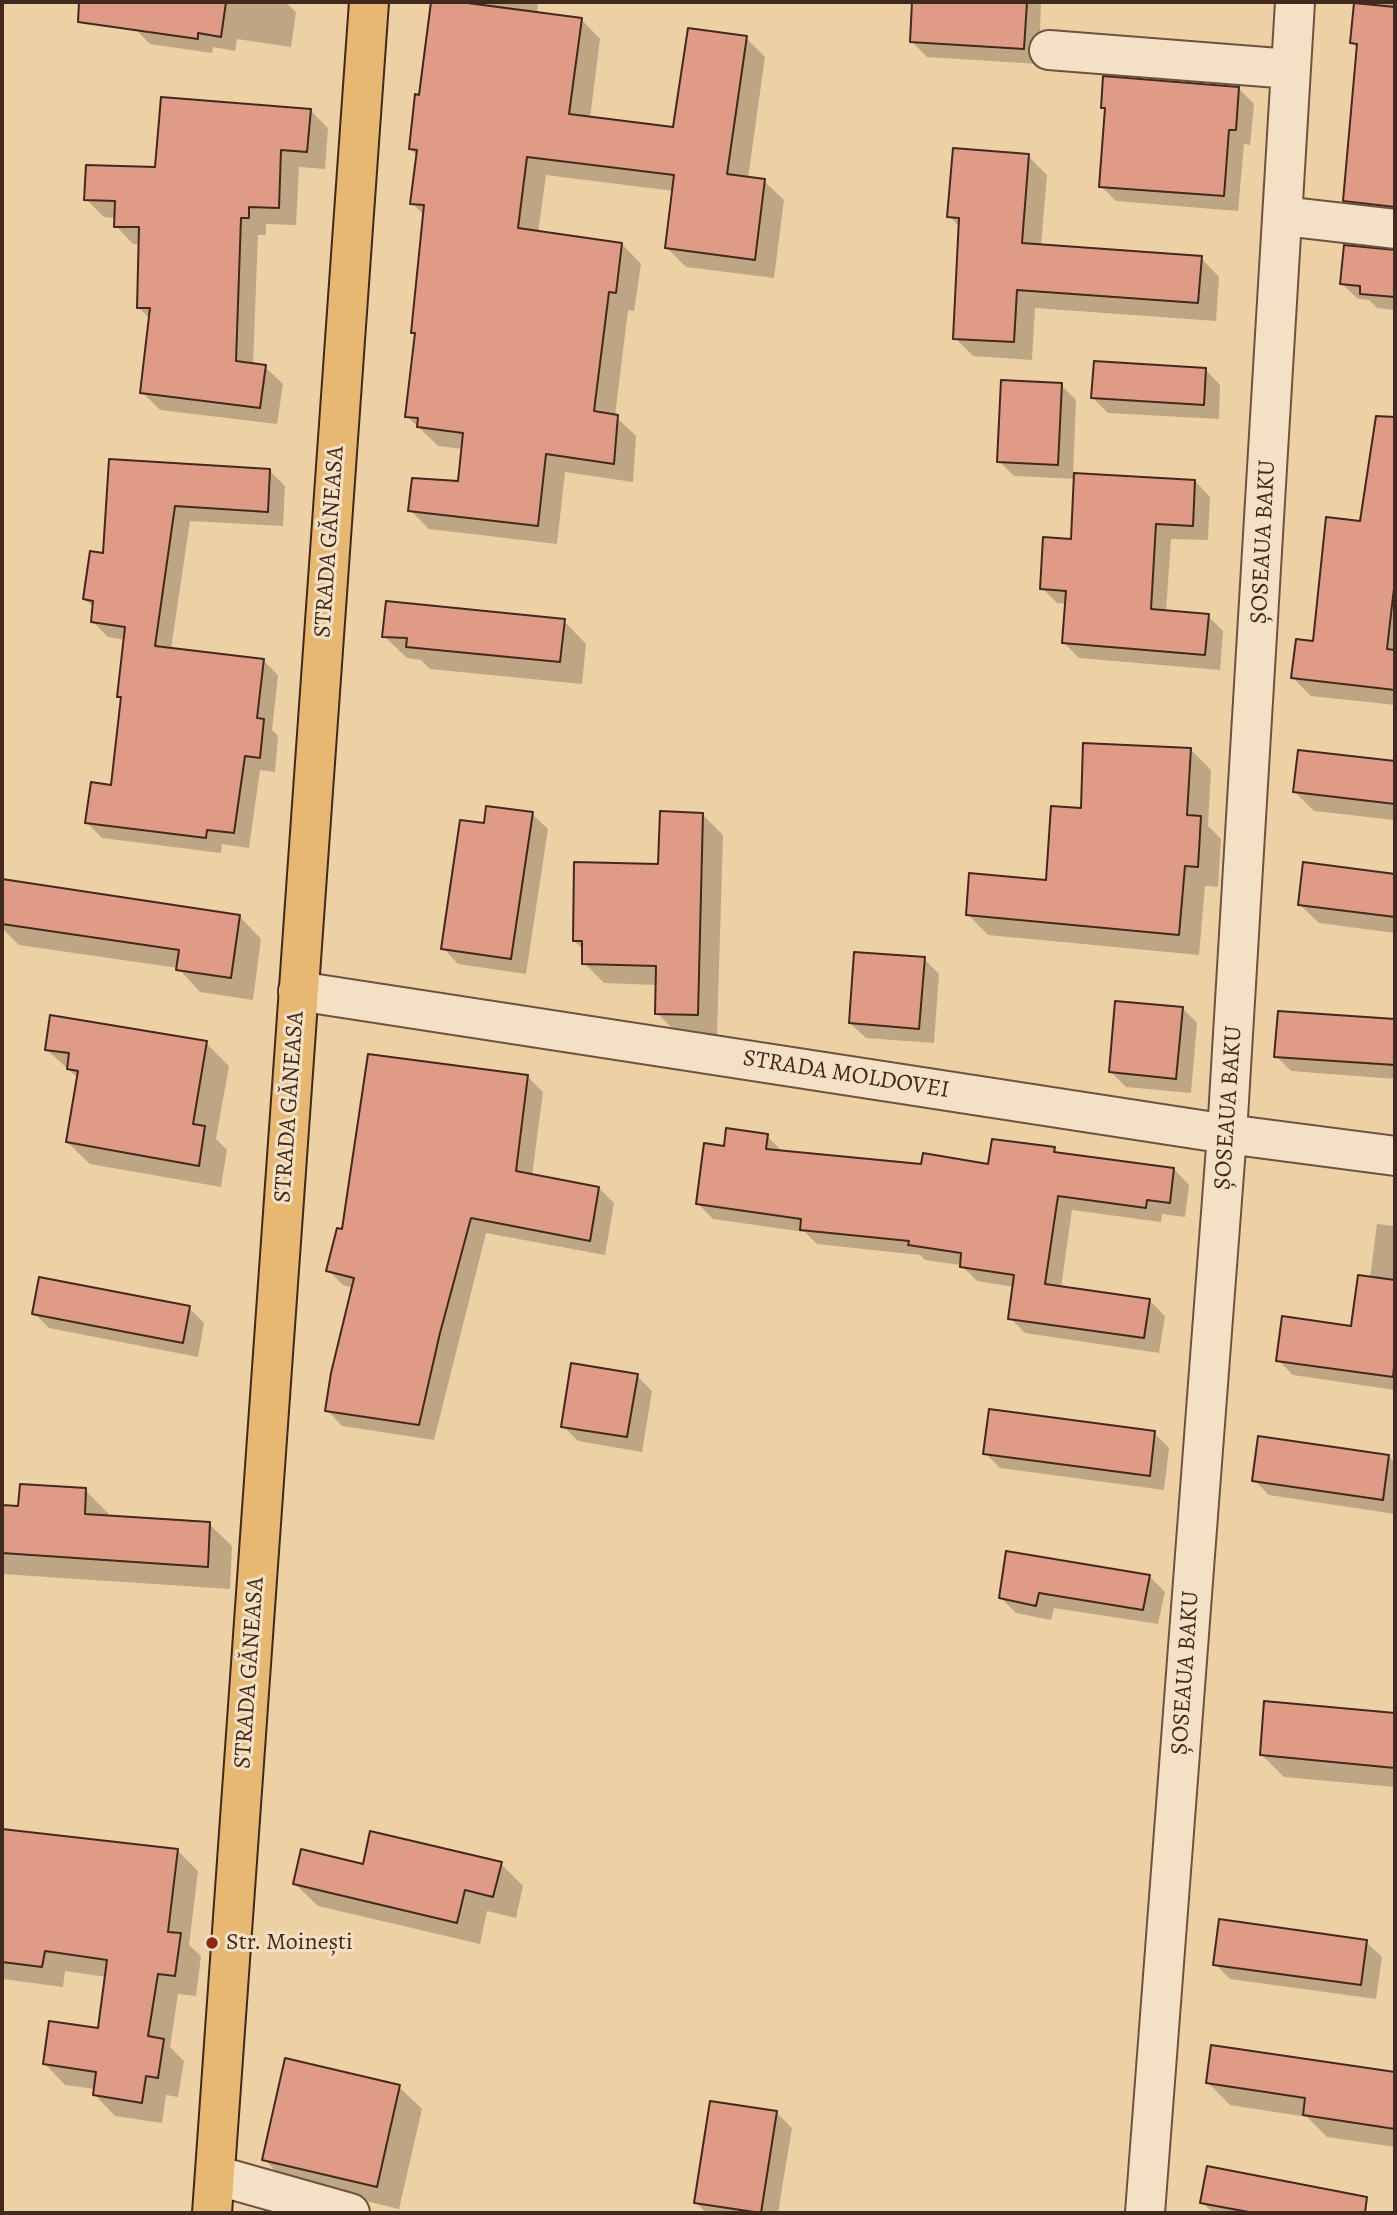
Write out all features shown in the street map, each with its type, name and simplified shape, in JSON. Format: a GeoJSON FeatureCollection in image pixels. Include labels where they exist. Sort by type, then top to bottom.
{"type":"FeatureCollection","features":[{"type":"Feature","properties":{"kind":"main road","name":"STRADA GĂNEASA"},"geometry":{"type":"LineString","coordinates":[[212,2213],[369,2]]}},
{"type":"Feature","properties":{"kind":"street","name":"ȘOSEAUA BAKU"},"geometry":{"type":"LineString","coordinates":[[1145,2213],[1227,1134],[1295,2]]}},
{"type":"Feature","properties":{"kind":"street"},"geometry":{"type":"LineString","coordinates":[[1049,50],[1291,69]]}},
{"type":"Feature","properties":{"kind":"street"},"geometry":{"type":"LineString","coordinates":[[1283,216],[1395,229]]}},
{"type":"Feature","properties":{"kind":"street","name":"STRADA MOLDOVEI"},"geometry":{"type":"LineString","coordinates":[[298,991],[1227,1134],[1395,1156]]}},
{"type":"Feature","properties":{"kind":"street"},"geometry":{"type":"LineString","coordinates":[[215,2175],[350,2213]]}},
{"type":"Feature","properties":{"kind":"building"},"geometry":{"type":"Polygon","coordinates":[[[79,2],[226,2],[221,37],[198,33],[198,39],[78,22],[79,2]]]}},
{"type":"Feature","properties":{"kind":"building"},"geometry":{"type":"Polygon","coordinates":[[[431,2],[460,2],[582,18],[569,114],[673,127],[688,28],[747,36],[727,174],[765,179],[755,260],[665,248],[674,175],[527,157],[518,228],[622,243],[616,293],[609,292],[594,411],[618,415],[614,464],[546,454],[538,526],[408,511],[412,478],[458,481],[463,433],[417,427],[418,418],[405,417],[415,333],[411,333],[424,205],[410,204],[417,150],[409,149],[415,94],[419,95],[431,2]]]}},
{"type":"Feature","properties":{"kind":"building"},"geometry":{"type":"Polygon","coordinates":[[[912,2],[1027,2],[1024,49],[910,42],[912,2]]]}},
{"type":"Feature","properties":{"kind":"building"},"geometry":{"type":"Polygon","coordinates":[[[1354,3],[1395,7],[1395,207],[1343,201],[1357,44],[1350,43],[1354,3]]]}},
{"type":"Feature","properties":{"kind":"building"},"geometry":{"type":"Polygon","coordinates":[[[1103,76],[1239,87],[1236,130],[1229,130],[1224,196],[1099,187],[1105,108],[1101,108],[1103,76]]]}},
{"type":"Feature","properties":{"kind":"building"},"geometry":{"type":"Polygon","coordinates":[[[161,97],[311,109],[307,152],[281,150],[279,208],[249,207],[249,218],[241,218],[236,361],[266,365],[260,408],[140,393],[150,308],[137,308],[139,227],[114,227],[115,201],[84,200],[86,165],[155,167],[161,97]]]}},
{"type":"Feature","properties":{"kind":"building"},"geometry":{"type":"Polygon","coordinates":[[[953,148],[1029,154],[1022,243],[1202,256],[1198,303],[1017,290],[1014,342],[953,339],[959,218],[947,217],[953,148]]]}},
{"type":"Feature","properties":{"kind":"building"},"geometry":{"type":"Polygon","coordinates":[[[1344,245],[1395,250],[1395,297],[1360,294],[1360,286],[1340,284],[1344,245]]]}},
{"type":"Feature","properties":{"kind":"building"},"geometry":{"type":"Polygon","coordinates":[[[1094,361],[1206,368],[1204,405],[1091,398],[1094,361]]]}},
{"type":"Feature","properties":{"kind":"building"},"geometry":{"type":"Polygon","coordinates":[[[1001,380],[1062,383],[1058,465],[997,462],[1001,380]]]}},
{"type":"Feature","properties":{"kind":"building"},"geometry":{"type":"Polygon","coordinates":[[[1376,416],[1395,417],[1395,579],[1387,649],[1395,650],[1395,690],[1291,678],[1296,639],[1313,641],[1326,517],[1360,521],[1376,416]]]}},
{"type":"Feature","properties":{"kind":"building"},"geometry":{"type":"Polygon","coordinates":[[[109,459],[270,469],[268,512],[175,506],[155,646],[264,659],[257,718],[264,719],[260,758],[245,756],[234,833],[207,830],[206,838],[85,823],[91,782],[111,785],[121,697],[117,697],[125,627],[91,622],[93,601],[83,599],[90,551],[103,553],[109,459]]]}},
{"type":"Feature","properties":{"kind":"building"},"geometry":{"type":"Polygon","coordinates":[[[1074,473],[1195,480],[1193,526],[1156,524],[1151,609],[1209,614],[1205,655],[1062,643],[1066,591],[1040,589],[1043,537],[1071,539],[1074,473]]]}},
{"type":"Feature","properties":{"kind":"building"},"geometry":{"type":"Polygon","coordinates":[[[386,601],[565,619],[560,662],[406,647],[407,638],[382,637],[386,601]]]}},
{"type":"Feature","properties":{"kind":"building"},"geometry":{"type":"Polygon","coordinates":[[[1083,743],[1191,748],[1187,815],[1201,816],[1198,867],[1185,866],[1179,935],[966,915],[969,873],[1046,880],[1051,806],[1081,808],[1083,743]]]}},
{"type":"Feature","properties":{"kind":"building"},"geometry":{"type":"Polygon","coordinates":[[[1298,750],[1395,761],[1395,804],[1293,792],[1298,750]]]}},
{"type":"Feature","properties":{"kind":"building"},"geometry":{"type":"Polygon","coordinates":[[[486,806],[533,812],[511,959],[441,949],[460,820],[484,823],[486,806]]]}},
{"type":"Feature","properties":{"kind":"building"},"geometry":{"type":"Polygon","coordinates":[[[660,811],[703,813],[698,1015],[655,1014],[656,966],[582,964],[582,941],[573,941],[574,862],[658,864],[660,811]]]}},
{"type":"Feature","properties":{"kind":"building"},"geometry":{"type":"Polygon","coordinates":[[[1303,862],[1395,874],[1395,917],[1298,905],[1303,862]]]}},
{"type":"Feature","properties":{"kind":"building"},"geometry":{"type":"Polygon","coordinates":[[[2,879],[240,915],[231,978],[176,970],[179,950],[2,924],[2,879]]]}},
{"type":"Feature","properties":{"kind":"building"},"geometry":{"type":"Polygon","coordinates":[[[854,952],[925,957],[919,1029],[849,1023],[854,952]]]}},
{"type":"Feature","properties":{"kind":"building"},"geometry":{"type":"Polygon","coordinates":[[[1115,1001],[1183,1007],[1176,1079],[1109,1072],[1115,1001]]]}},
{"type":"Feature","properties":{"kind":"building"},"geometry":{"type":"Polygon","coordinates":[[[1278,1011],[1395,1019],[1395,1065],[1274,1057],[1278,1011]]]}},
{"type":"Feature","properties":{"kind":"building"},"geometry":{"type":"Polygon","coordinates":[[[50,1015],[207,1041],[193,1124],[205,1126],[199,1166],[66,1142],[78,1071],[67,1069],[69,1053],[45,1050],[50,1015]]]}},
{"type":"Feature","properties":{"kind":"building"},"geometry":{"type":"Polygon","coordinates":[[[368,1054],[528,1075],[516,1171],[599,1187],[590,1241],[471,1218],[419,1425],[325,1411],[331,1373],[354,1278],[326,1271],[337,1228],[342,1229],[368,1054]]]}},
{"type":"Feature","properties":{"kind":"building"},"geometry":{"type":"Polygon","coordinates":[[[726,1128],[768,1134],[766,1149],[921,1164],[923,1153],[988,1164],[992,1139],[1055,1147],[1054,1152],[1174,1168],[1170,1203],[1147,1200],[1146,1208],[1058,1196],[1045,1284],[1150,1299],[1144,1338],[1008,1319],[1014,1275],[960,1267],[961,1253],[908,1245],[909,1241],[800,1230],[801,1219],[696,1204],[704,1143],[724,1146],[726,1128]]]}},
{"type":"Feature","properties":{"kind":"building"},"geometry":{"type":"Polygon","coordinates":[[[1358,1275],[1395,1280],[1393,1377],[1276,1361],[1282,1316],[1351,1326],[1358,1275]]]}},
{"type":"Feature","properties":{"kind":"building"},"geometry":{"type":"Polygon","coordinates":[[[39,1277],[190,1306],[183,1343],[32,1314],[39,1277]]]}},
{"type":"Feature","properties":{"kind":"building"},"geometry":{"type":"Polygon","coordinates":[[[571,1363],[638,1374],[627,1437],[561,1427],[571,1363]]]}},
{"type":"Feature","properties":{"kind":"building"},"geometry":{"type":"Polygon","coordinates":[[[989,1409],[1155,1431],[1150,1476],[983,1454],[989,1409]]]}},
{"type":"Feature","properties":{"kind":"building"},"geometry":{"type":"Polygon","coordinates":[[[1258,1436],[1389,1455],[1383,1500],[1252,1481],[1258,1436]]]}},
{"type":"Feature","properties":{"kind":"building"},"geometry":{"type":"Polygon","coordinates":[[[20,1484],[86,1488],[85,1514],[210,1522],[208,1567],[2,1553],[2,1505],[18,1506],[20,1484]]]}},
{"type":"Feature","properties":{"kind":"building"},"geometry":{"type":"Polygon","coordinates":[[[1006,1551],[1150,1575],[1143,1610],[1039,1593],[1036,1606],[999,1598],[1006,1551]]]}},
{"type":"Feature","properties":{"kind":"building"},"geometry":{"type":"Polygon","coordinates":[[[1264,1701],[1395,1713],[1395,1768],[1260,1755],[1264,1701]]]}},
{"type":"Feature","properties":{"kind":"building"},"geometry":{"type":"Polygon","coordinates":[[[2,1829],[178,1849],[168,1932],[181,1933],[175,1976],[158,1974],[148,2036],[164,2039],[158,2078],[146,2076],[142,2103],[93,2095],[96,2072],[43,2064],[49,2021],[98,2028],[107,1960],[45,1951],[42,1967],[2,1962],[2,1829]]]}},
{"type":"Feature","properties":{"kind":"building"},"geometry":{"type":"Polygon","coordinates":[[[370,1831],[502,1862],[493,1897],[465,1890],[457,1923],[293,1884],[301,1849],[363,1864],[370,1831]]]}},
{"type":"Feature","properties":{"kind":"building"},"geometry":{"type":"Polygon","coordinates":[[[1219,1919],[1367,1940],[1361,1985],[1213,1965],[1219,1919]]]}},
{"type":"Feature","properties":{"kind":"building"},"geometry":{"type":"Polygon","coordinates":[[[1211,2045],[1395,2072],[1395,2129],[1303,2115],[1305,2098],[1206,2083],[1211,2045]]]}},
{"type":"Feature","properties":{"kind":"building"},"geometry":{"type":"Polygon","coordinates":[[[285,2058],[400,2085],[377,2187],[262,2160],[285,2058]]]}},
{"type":"Feature","properties":{"kind":"building"},"geometry":{"type":"Polygon","coordinates":[[[710,2101],[777,2111],[761,2213],[694,2203],[710,2101]]]}},
{"type":"Feature","properties":{"kind":"building"},"geometry":{"type":"Polygon","coordinates":[[[1207,2166],[1367,2197],[1365,2213],[1254,2213],[1200,2203],[1207,2166]]]}},
{"type":"Feature","properties":{"kind":"place","name":"Str. Moinești"},"geometry":{"type":"Point","coordinates":[212,1943]}}]}
